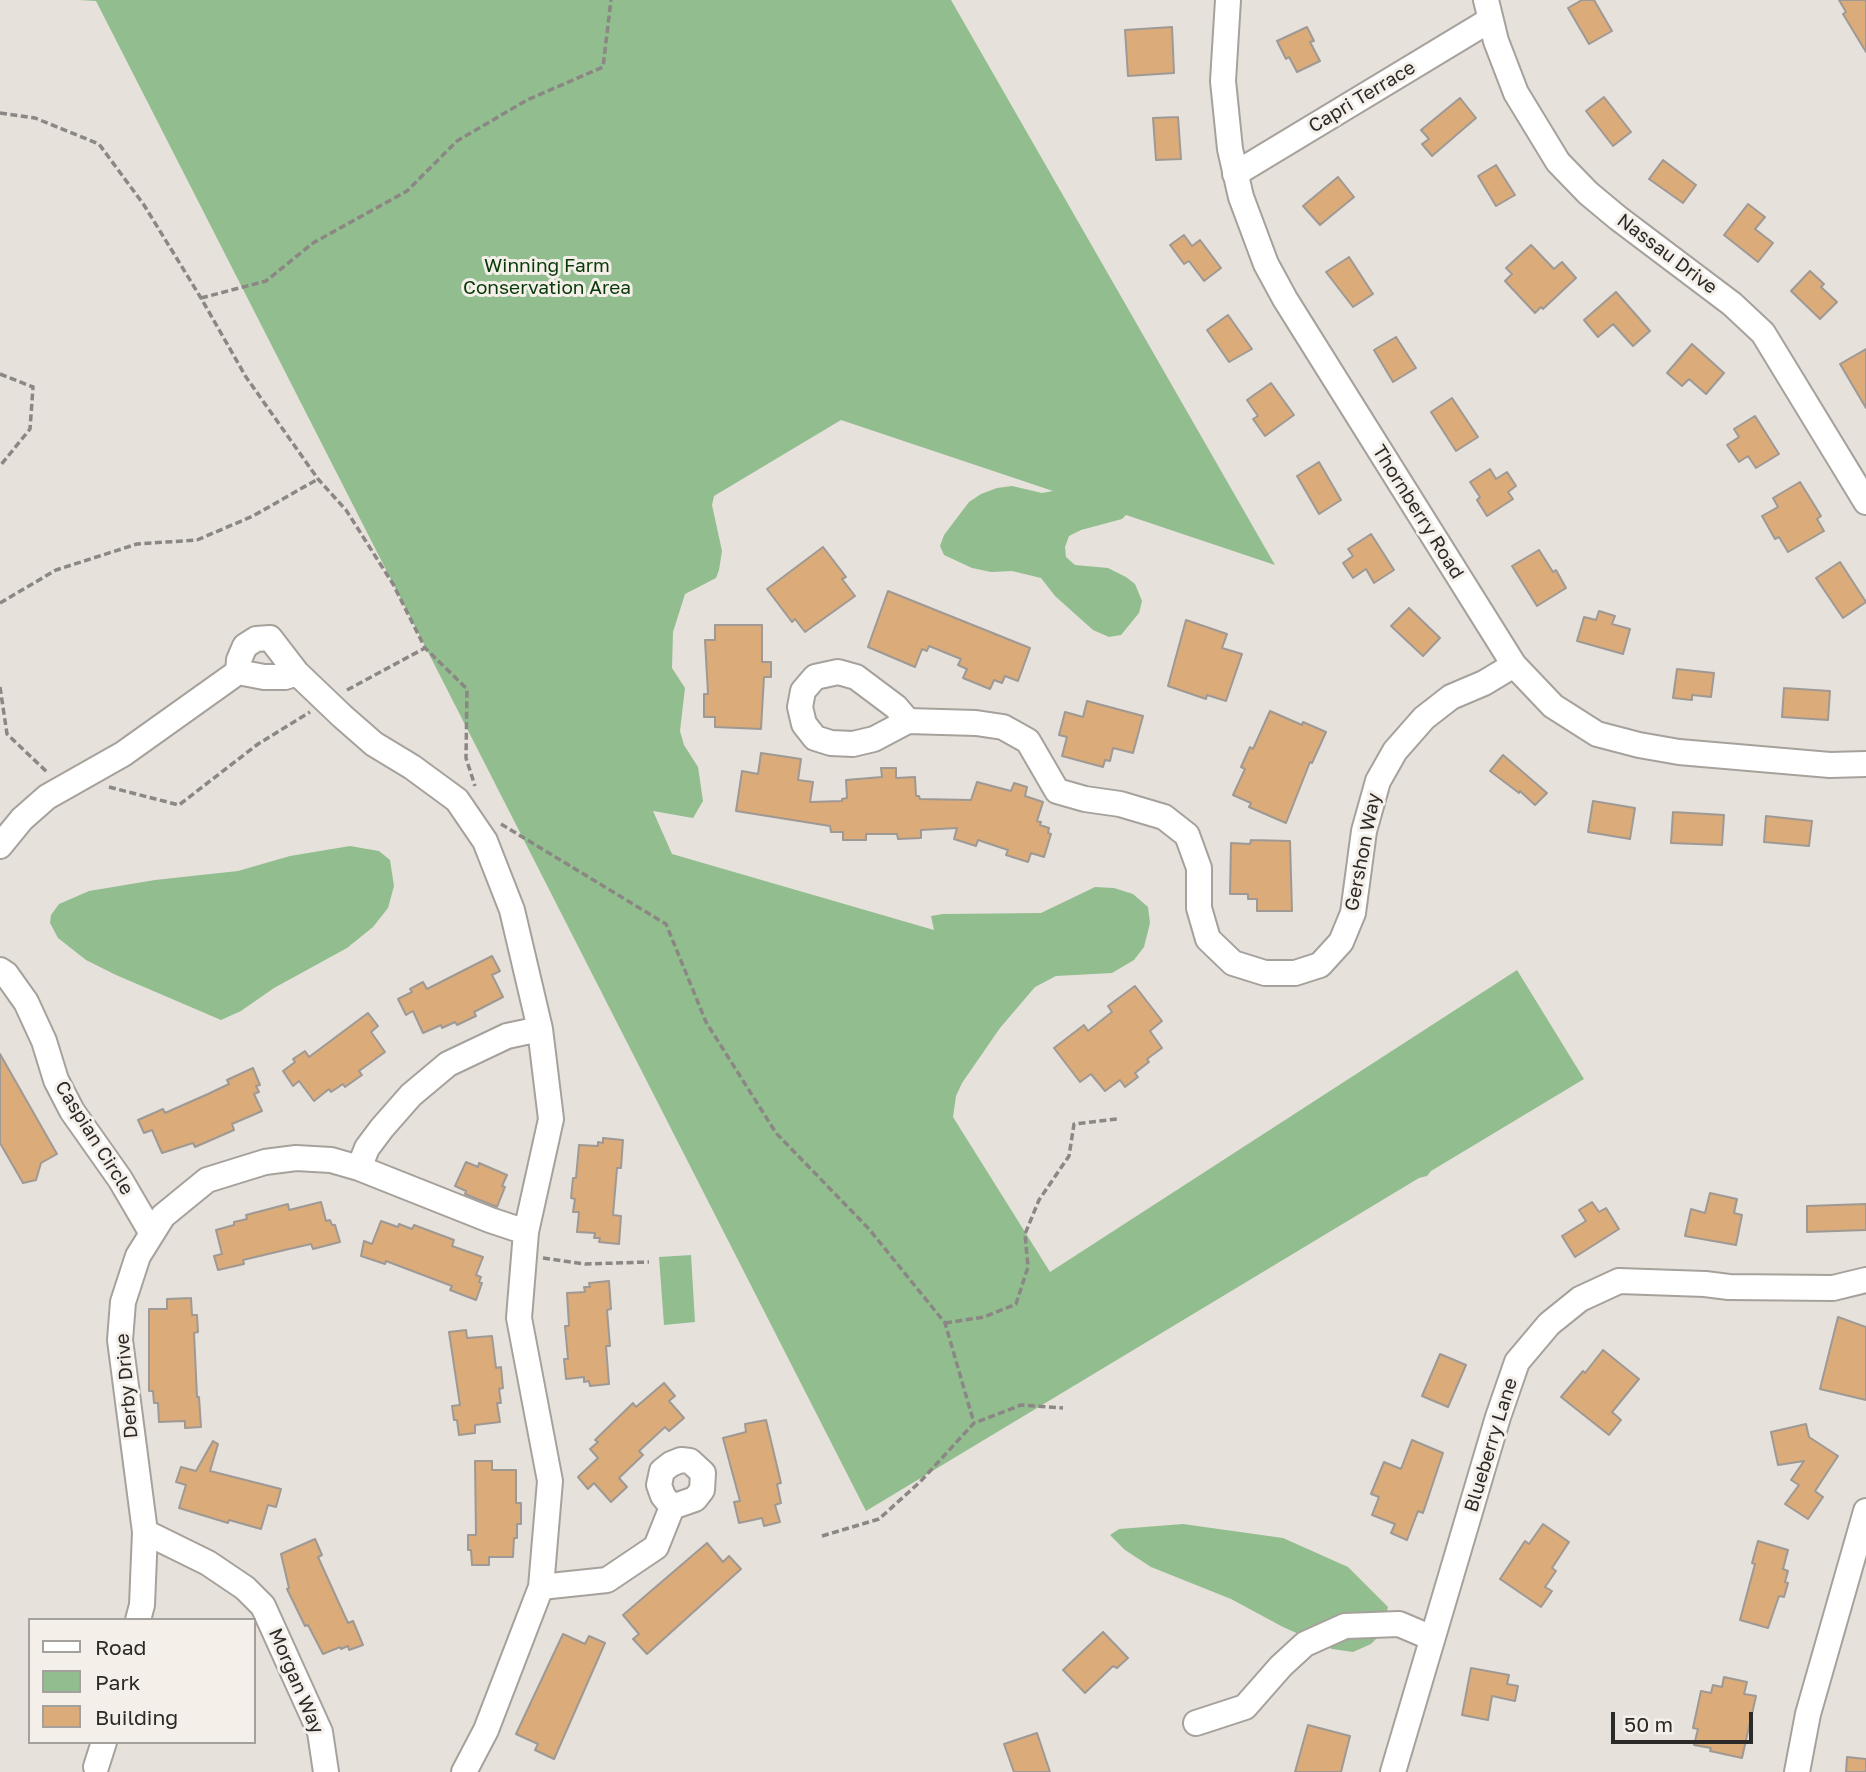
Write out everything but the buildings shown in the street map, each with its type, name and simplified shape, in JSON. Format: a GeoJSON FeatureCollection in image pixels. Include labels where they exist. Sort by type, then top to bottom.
{"type":"FeatureCollection","features":[{"type":"Feature","properties":{"kind":"street","name":"Thornberry Road"},"geometry":{"type":"LineString","coordinates":[[1228,0],[1223,81],[1225,115],[1241,197],[1266,264],[1285,299],[1514,665],[1553,706],[1597,734],[1679,752],[1830,765],[1866,764]]}},
{"type":"Feature","properties":{"kind":"street","name":"Capri Terrace"},"geometry":{"type":"LineString","coordinates":[[1235,174],[1488,10]]}},
{"type":"Feature","properties":{"kind":"street","name":"Nassau Drive"},"geometry":{"type":"LineString","coordinates":[[1488,10],[1516,93],[1558,162],[1608,210],[1732,303],[1763,333],[1866,502]]}},
{"type":"Feature","properties":{"kind":"street"},"geometry":{"type":"LineString","coordinates":[[239,672],[239,660],[245,646],[256,639],[270,638],[297,673],[374,744],[412,767],[457,800],[485,841],[512,911],[540,1029],[551,1119],[525,1244],[519,1318],[550,1481],[541,1587],[486,1730],[464,1772]]}},
{"type":"Feature","properties":{"kind":"street","name":"Gershon Way"},"geometry":{"type":"LineString","coordinates":[[908,721],[976,723],[1003,727],[1028,741],[1057,791],[1085,799],[1120,804],[1164,817],[1187,835],[1199,868],[1199,908],[1209,939],[1233,963],[1265,973],[1296,973],[1320,965],[1341,942],[1353,913],[1364,831],[1378,781],[1395,751],[1424,718],[1451,697],[1484,683],[1514,665]]}},
{"type":"Feature","properties":{"kind":"street"},"geometry":{"type":"LineString","coordinates":[[0,846],[22,819],[47,797],[123,754],[239,672],[264,677],[285,677],[297,673]]}},
{"type":"Feature","properties":{"kind":"street","name":"Caspian Circle"},"geometry":{"type":"LineString","coordinates":[[0,970],[6,974],[26,1002],[44,1041],[55,1080],[72,1111],[120,1179],[151,1232]]}},
{"type":"Feature","properties":{"kind":"street"},"geometry":{"type":"LineString","coordinates":[[359,1168],[367,1148],[382,1128],[411,1095],[447,1064],[507,1036],[540,1029]]}},
{"type":"Feature","properties":{"kind":"street","name":"Derby Drive"},"geometry":{"type":"LineString","coordinates":[[139,1618],[142,1605],[145,1532],[120,1339],[123,1302],[138,1256],[163,1216],[199,1185],[235,1170],[296,1158],[331,1160],[359,1168],[490,1220],[525,1244]]}},
{"type":"Feature","properties":{"kind":"street","name":"Blueberry Lane"},"geometry":{"type":"LineString","coordinates":[[1393,1772],[1498,1417],[1517,1362],[1549,1324],[1580,1299],[1619,1282],[1833,1288],[1866,1280]]}},
{"type":"Feature","properties":{"kind":"street"},"geometry":{"type":"LineString","coordinates":[[541,1587],[607,1580],[656,1546],[672,1507]]}},
{"type":"Feature","properties":{"kind":"street"},"geometry":{"type":"LineString","coordinates":[[1797,1772],[1808,1714],[1866,1511]]}},
{"type":"Feature","properties":{"kind":"street","name":"Morgan Way"},"geometry":{"type":"LineString","coordinates":[[145,1532],[208,1563],[245,1588],[263,1606],[320,1732],[326,1772]]}},
{"type":"Feature","properties":{"kind":"street"},"geometry":{"type":"LineString","coordinates":[[1196,1723],[1245,1707],[1281,1666],[1305,1644],[1345,1626],[1399,1624],[1432,1638]]}},
{"type":"Feature","properties":{"kind":"street"},"geometry":{"type":"LineString","coordinates":[[96,1767],[103,1744]]}},
{"type":"Feature","properties":{"kind":"path"},"geometry":{"type":"LineString","coordinates":[[201,298],[266,281],[313,243],[407,191],[457,141],[527,100],[603,67],[611,0]]}},
{"type":"Feature","properties":{"kind":"path"},"geometry":{"type":"LineString","coordinates":[[0,113],[36,118],[99,144],[144,205],[246,377],[318,479],[346,510],[393,584],[425,648],[467,689],[466,758],[477,791]]}},
{"type":"Feature","properties":{"kind":"path"},"geometry":{"type":"LineString","coordinates":[[0,374],[33,387],[30,429],[0,466]]}},
{"type":"Feature","properties":{"kind":"path"},"geometry":{"type":"LineString","coordinates":[[0,603],[56,570],[137,544],[197,540],[253,516],[318,479]]}},
{"type":"Feature","properties":{"kind":"path"},"geometry":{"type":"LineString","coordinates":[[179,806],[258,744],[425,648]]}},
{"type":"Feature","properties":{"kind":"path"},"geometry":{"type":"LineString","coordinates":[[495,820],[666,924],[706,1022],[776,1133],[869,1229],[945,1323],[974,1423]]}},
{"type":"Feature","properties":{"kind":"path"},"geometry":{"type":"LineString","coordinates":[[945,1323],[984,1317],[1017,1304],[1028,1267],[1025,1234],[1040,1200],[1069,1156],[1074,1124],[1117,1119]]}},
{"type":"Feature","properties":{"kind":"path"},"geometry":{"type":"LineString","coordinates":[[525,1244],[585,1264],[649,1262]]}},
{"type":"Feature","properties":{"kind":"path"},"geometry":{"type":"LineString","coordinates":[[822,1536],[879,1519],[920,1482],[974,1423],[1021,1405],[1063,1408]]}},
{"type":"Feature","properties":{"kind":"green space","name":"Winning Farm Conservation Area"},"geometry":{"type":"Polygon","coordinates":[[[78,0],[951,0],[1275,565],[1126,515],[1122,519],[1081,530],[1069,536],[1065,547],[1066,557],[1075,565],[1108,568],[1126,577],[1135,584],[1142,601],[1139,613],[1121,635],[1109,637],[1093,630],[1055,596],[1041,578],[1012,571],[991,572],[972,568],[944,555],[940,546],[944,535],[969,502],[981,494],[1012,486],[1042,493],[1053,491],[841,420],[714,496],[712,505],[722,551],[719,570],[716,578],[685,594],[673,632],[672,668],[685,688],[680,731],[684,745],[698,767],[703,801],[693,818],[653,811],[672,854],[934,930],[931,916],[1041,913],[1095,887],[1114,888],[1133,894],[1148,907],[1150,923],[1144,947],[1134,960],[1112,973],[1056,976],[1035,987],[1000,1028],[956,1096],[953,1117],[1050,1272],[1517,970],[1584,1079],[1431,1171],[1427,1176],[1419,1178],[866,1511],[96,1],[78,0]]]}},
{"type":"Feature","properties":{"kind":"green space"},"geometry":{"type":"Polygon","coordinates":[[[350,846],[379,851],[390,860],[394,886],[388,908],[373,927],[347,948],[274,988],[241,1011],[221,1020],[86,960],[58,938],[50,923],[51,915],[59,904],[89,891],[155,880],[238,871],[290,856],[350,846]]]}},
{"type":"Feature","properties":{"kind":"green space"},"geometry":{"type":"Polygon","coordinates":[[[691,1255],[695,1322],[664,1325],[659,1257],[691,1255]]]}},
{"type":"Feature","properties":{"kind":"green space"},"geometry":{"type":"Polygon","coordinates":[[[1183,1524],[1283,1538],[1348,1567],[1388,1607],[1380,1635],[1371,1644],[1353,1652],[1332,1649],[1231,1599],[1151,1567],[1125,1550],[1110,1535],[1119,1529],[1183,1524]]]}}]}
